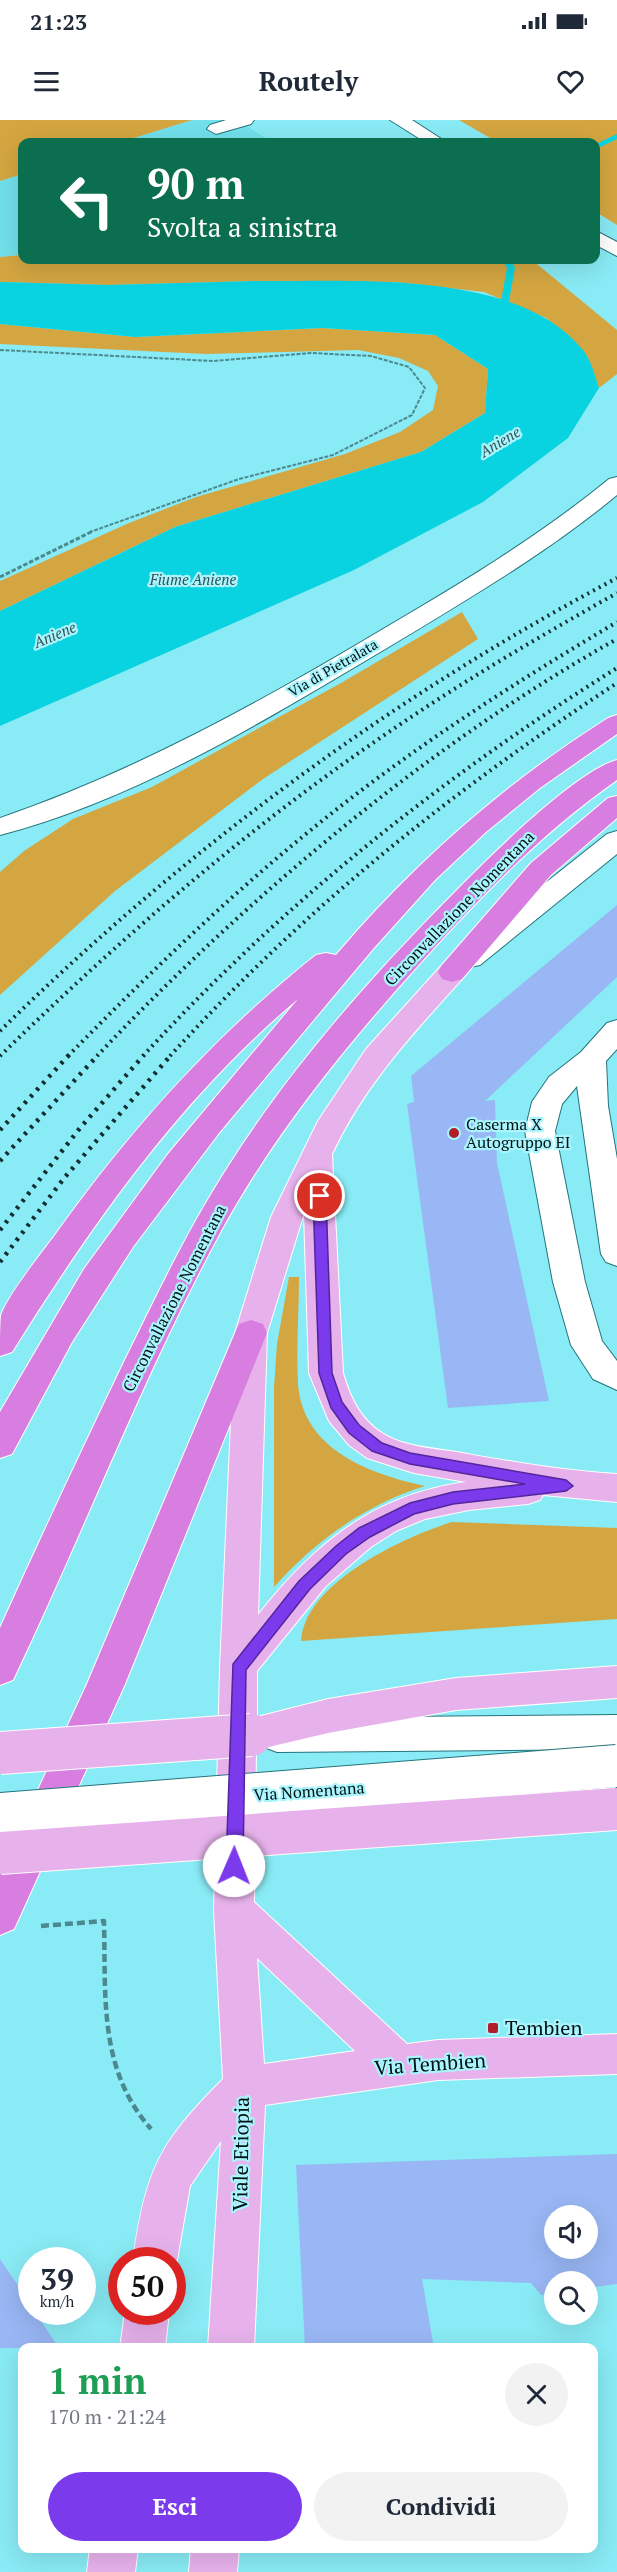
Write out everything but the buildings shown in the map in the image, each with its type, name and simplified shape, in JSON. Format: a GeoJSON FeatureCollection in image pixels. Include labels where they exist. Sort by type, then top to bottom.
{"type":"FeatureCollection","features":[{"type":"Feature","properties":{"kind":"highway"},"geometry":{"type":"LineString","coordinates":[[0,1343],[28,1298],[86,1216],[155,1128],[255,1021],[400,899],[448,852],[505,803],[617,723]]}},
{"type":"Feature","properties":{"kind":"highway","name":"Circonvallazione Nomentana"},"geometry":{"type":"LineString","coordinates":[[0,1669],[60,1534],[176,1287],[216,1212],[254,1150],[350,1024],[458,905],[536,829],[617,768]]}},
{"type":"Feature","properties":{"kind":"highway"},"geometry":{"type":"LineString","coordinates":[[452,972],[541,869],[617,804]]}},
{"type":"Feature","properties":{"kind":"highway"},"geometry":{"type":"LineString","coordinates":[[0,1444],[70,1317],[138,1216],[253,1071],[400,899]]}},
{"type":"Feature","properties":{"kind":"highway"},"geometry":{"type":"LineString","coordinates":[[0,1916],[106,1684],[251,1333]]}},
{"type":"Feature","properties":{"kind":"main road"},"geometry":{"type":"LineString","coordinates":[[244,2088],[234,1910],[238,1668],[251,1333],[287,1216],[333,1121],[376,1056],[452,972]]}},
{"type":"Feature","properties":{"kind":"main road"},"geometry":{"type":"LineString","coordinates":[[318,1151],[326,1373],[336,1404],[345,1418],[369,1442],[410,1458],[566,1486],[617,1488]]}},
{"type":"Feature","properties":{"kind":"main road"},"geometry":{"type":"LineString","coordinates":[[238,1668],[323,1566],[382,1521],[410,1509],[453,1498],[566,1486]]}},
{"type":"Feature","properties":{"kind":"main road"},"geometry":{"type":"LineString","coordinates":[[0,1753],[251,1735],[328,1716],[456,1694],[617,1682]]}},
{"type":"Feature","properties":{"kind":"main road"},"geometry":{"type":"LineString","coordinates":[[0,1853],[617,1809]]}},
{"type":"Feature","properties":{"kind":"main road"},"geometry":{"type":"LineString","coordinates":[[234,1910],[399,2064]]}},
{"type":"Feature","properties":{"kind":"main road","name":"Via Tembien"},"geometry":{"type":"LineString","coordinates":[[244,2088],[438,2060],[617,2054]]}},
{"type":"Feature","properties":{"kind":"main road","name":"Viale Etiopia"},"geometry":{"type":"LineString","coordinates":[[157,2247],[165,2194],[184,2157],[206,2128],[244,2088]]}},
{"type":"Feature","properties":{"kind":"main road","name":"Viale Etiopia"},"geometry":{"type":"LineString","coordinates":[[231,2343],[241,2189],[244,2088]]}},
{"type":"Feature","properties":{"kind":"main road"},"geometry":{"type":"LineString","coordinates":[[143,2343],[145,2325]]}},
{"type":"Feature","properties":{"kind":"main road"},"geometry":{"type":"LineString","coordinates":[[111,2572],[113,2553]]}},
{"type":"Feature","properties":{"kind":"main road"},"geometry":{"type":"LineString","coordinates":[[213,2572],[215,2553]]}},
{"type":"Feature","properties":{"kind":"street"},"geometry":{"type":"LineString","coordinates":[[216,129],[244,120]]}},
{"type":"Feature","properties":{"kind":"street"},"geometry":{"type":"LineString","coordinates":[[399,120],[430,138]]}},
{"type":"Feature","properties":{"kind":"street"},"geometry":{"type":"LineString","coordinates":[[600,239],[617,250]]}},
{"type":"Feature","properties":{"kind":"street","name":"Via di Pietralata"},"geometry":{"type":"LineString","coordinates":[[30,818],[92,794],[166,760],[338,666],[502,566],[585,510],[617,484]]}},
{"type":"Feature","properties":{"kind":"street"},"geometry":{"type":"LineString","coordinates":[[0,827],[30,818]]}},
{"type":"Feature","properties":{"kind":"street"},"geometry":{"type":"LineString","coordinates":[[0,835],[30,818]]}},
{"type":"Feature","properties":{"kind":"street"},"geometry":{"type":"LineString","coordinates":[[452,972],[617,840]]}},
{"type":"Feature","properties":{"kind":"street"},"geometry":{"type":"LineString","coordinates":[[617,1030],[591,1059],[560,1084],[547,1102],[540,1131],[569,1282],[587,1345],[605,1370],[617,1377]]}},
{"type":"Feature","properties":{"kind":"street"},"geometry":{"type":"LineString","coordinates":[[591,1059],[592,1106],[617,1254]]}},
{"type":"Feature","properties":{"kind":"street"},"geometry":{"type":"LineString","coordinates":[[251,1735],[617,1732]]}},
{"type":"Feature","properties":{"kind":"street","name":"Via Nomentana"},"geometry":{"type":"LineString","coordinates":[[0,1814],[617,1766]]}},
{"type":"Feature","properties":{"kind":"path"},"geometry":{"type":"LineString","coordinates":[[0,350],[213,361],[311,353],[371,356],[409,367],[425,388],[412,415],[333,455],[239,479],[160,505],[90,532],[0,577]]}},
{"type":"Feature","properties":{"kind":"path"},"geometry":{"type":"LineString","coordinates":[[35,1927],[104,1921],[112,2060],[116,2075],[122,2091],[143,2122],[184,2157]]}},
{"type":"Feature","properties":{"kind":"shaded area"},"geometry":{"type":"Polygon","coordinates":[[[0,120],[192,120],[134,138],[18,138],[18,175],[0,181],[0,120]]]}},
{"type":"Feature","properties":{"kind":"shaded area"},"geometry":{"type":"Polygon","coordinates":[[[192,120],[237,120],[266,138],[135,138],[192,120]]]}},
{"type":"Feature","properties":{"kind":"shaded area"},"geometry":{"type":"Polygon","coordinates":[[[459,120],[617,120],[617,225],[600,214],[600,138],[490,138],[459,120]]]}},
{"type":"Feature","properties":{"kind":"shaded area"},"geometry":{"type":"Polygon","coordinates":[[[18,175],[18,255],[0,257],[0,181],[18,175]]]}},
{"type":"Feature","properties":{"kind":"shaded area"},"geometry":{"type":"Polygon","coordinates":[[[18,255],[18,264],[537,264],[617,330],[617,374],[599,388],[583,351],[546,318],[484,292],[396,282],[255,281],[108,285],[0,282],[0,257],[18,255]]]}},
{"type":"Feature","properties":{"kind":"shaded area"},"geometry":{"type":"Polygon","coordinates":[[[0,324],[135,337],[322,328],[435,335],[488,369],[485,413],[421,452],[175,527],[0,611],[0,581],[129,523],[196,497],[345,454],[400,432],[433,410],[438,386],[428,371],[399,358],[358,350],[206,354],[0,344],[0,324]]]}},
{"type":"Feature","properties":{"kind":"shaded area"},"geometry":{"type":"Polygon","coordinates":[[[462,612],[478,639],[263,779],[115,891],[0,995],[0,872],[24,851],[73,819],[152,787],[341,683],[462,612]]]}},
{"type":"Feature","properties":{"kind":"shaded area"},"geometry":{"type":"Polygon","coordinates":[[[289,1277],[299,1277],[298,1384],[303,1407],[312,1426],[326,1442],[362,1466],[425,1486],[382,1503],[343,1526],[307,1554],[274,1587],[274,1388],[277,1344],[289,1277]]]}},
{"type":"Feature","properties":{"kind":"shaded area"},"geometry":{"type":"Polygon","coordinates":[[[452,1522],[617,1528],[617,1619],[301,1641],[306,1620],[319,1600],[337,1582],[384,1551],[452,1522]]]}},
{"type":"Feature","properties":{"kind":"water","name":"Fiume Aniene"},"geometry":{"type":"Polygon","coordinates":[[[255,281],[383,282],[430,285],[475,292],[517,305],[554,324],[583,350],[591,363],[599,388],[568,438],[483,502],[354,570],[0,726],[0,611],[175,527],[421,452],[485,413],[488,369],[435,335],[322,328],[135,337],[0,324],[0,282],[108,285],[255,281]]]}},
{"type":"Feature","properties":{"kind":"waterway"},"geometry":{"type":"LineString","coordinates":[[600,145],[617,136]]}},
{"type":"Feature","properties":{"kind":"waterway"},"geometry":{"type":"LineString","coordinates":[[505,301],[511,268],[509,264]]}},
{"type":"Feature","properties":{"kind":"railway"},"geometry":{"type":"LineString","coordinates":[[0,1031],[141,901],[292,782],[370,726],[451,674],[533,624],[617,578]]}},
{"type":"Feature","properties":{"kind":"railway"},"geometry":{"type":"LineString","coordinates":[[0,1056],[133,932],[225,854],[321,780],[400,724],[461,685],[617,593]]}},
{"type":"Feature","properties":{"kind":"railway"},"geometry":{"type":"LineString","coordinates":[[69,1055],[212,915],[327,817],[459,721],[521,680],[617,622]]}},
{"type":"Feature","properties":{"kind":"railway"},"geometry":{"type":"LineString","coordinates":[[97,1056],[214,940],[342,828],[477,727],[617,639]]}},
{"type":"Feature","properties":{"kind":"railway"},"geometry":{"type":"LineString","coordinates":[[143,1056],[251,947],[366,846],[489,753],[617,668]]}},
{"type":"Feature","properties":{"kind":"railway"},"geometry":{"type":"LineString","coordinates":[[170,1056],[273,951],[381,855],[495,767],[617,683]]}},
{"type":"Feature","properties":{"kind":"railway"},"geometry":{"type":"LineString","coordinates":[[0,1130],[69,1055]]}},
{"type":"Feature","properties":{"kind":"railway"},"geometry":{"type":"LineString","coordinates":[[0,1161],[98,1055]]}},
{"type":"Feature","properties":{"kind":"railway"},"geometry":{"type":"LineString","coordinates":[[0,1230],[80,1128],[144,1055]]}},
{"type":"Feature","properties":{"kind":"railway"},"geometry":{"type":"LineString","coordinates":[[0,1262],[65,1177],[171,1055]]}},
{"type":"Feature","properties":{"kind":"place","name":"Caserma X Autogruppo EI"},"geometry":{"type":"Point","coordinates":[454,1133]}},
{"type":"Feature","properties":{"kind":"place","name":"Tembien"},"geometry":{"type":"Point","coordinates":[493,2028]}},
{"type":"Feature","properties":{"kind":"route"},"geometry":{"type":"LineString","coordinates":[[234,1866],[238,1668],[305,1585],[341,1550],[364,1533],[382,1521],[410,1509],[453,1498],[566,1486],[391,1453],[369,1442],[354,1429],[336,1404],[326,1373],[320,1196]]}},
{"type":"Feature","properties":{"kind":"water label","name":"Aniene"},"geometry":{"type":"Point","coordinates":[500,442]}},
{"type":"Feature","properties":{"kind":"water label","name":"Aniene"},"geometry":{"type":"Point","coordinates":[55,635]}}]}
